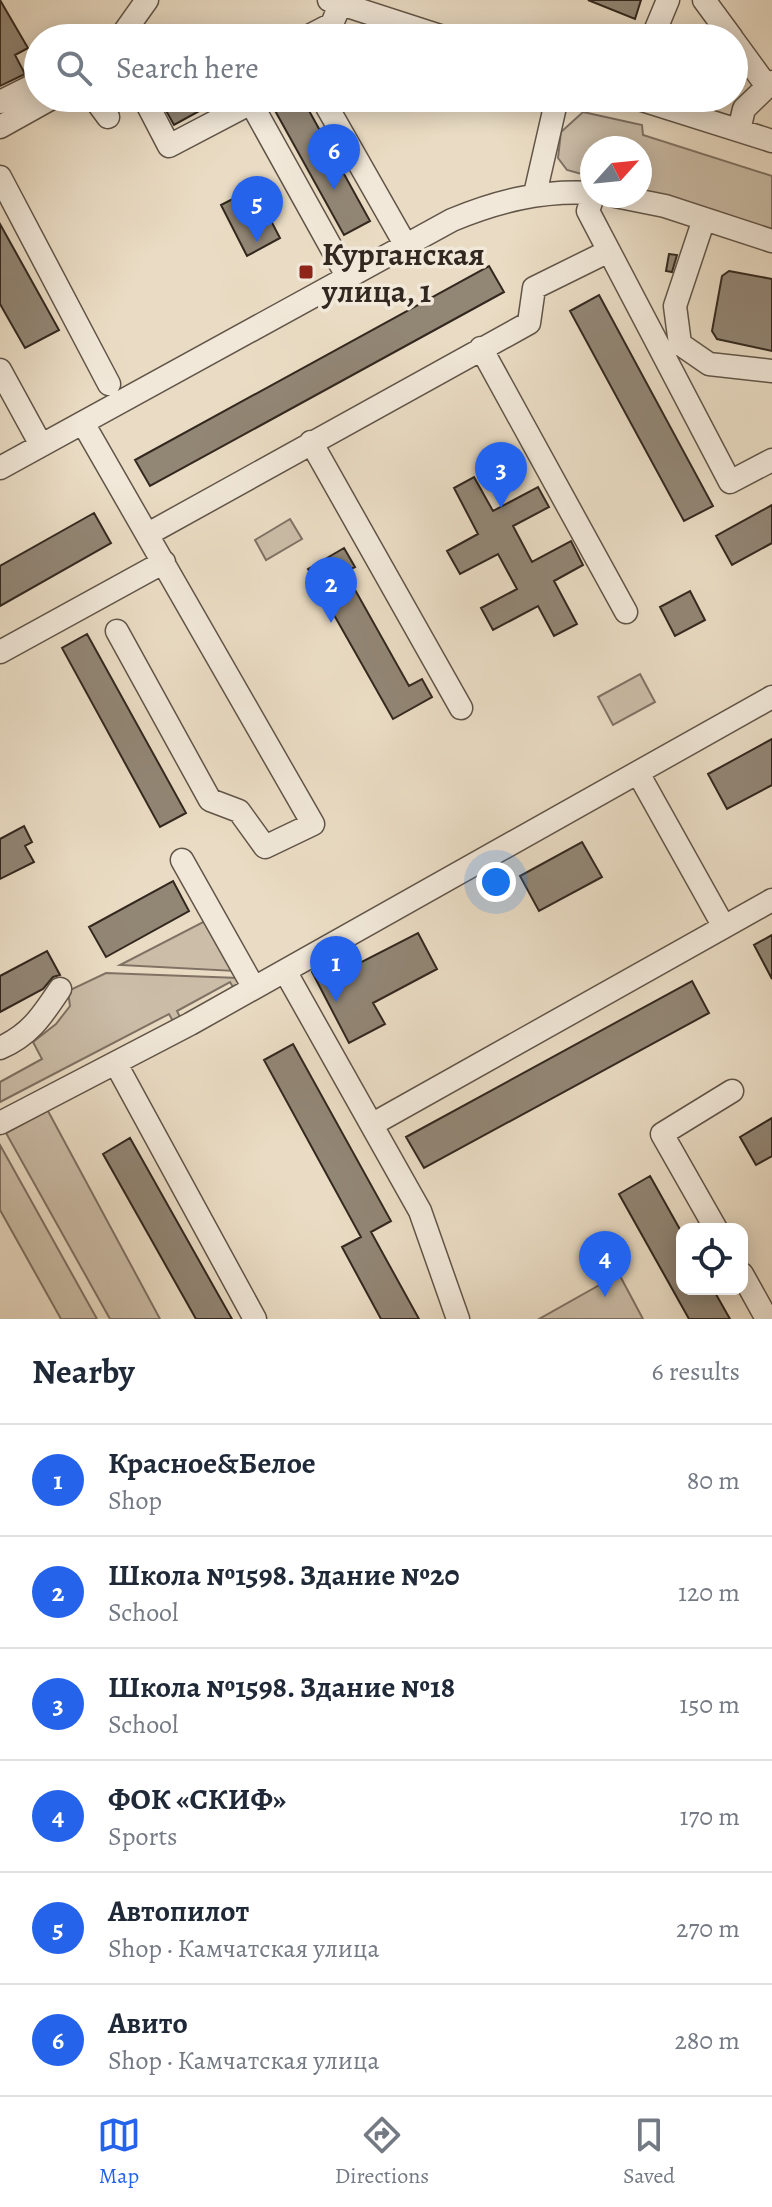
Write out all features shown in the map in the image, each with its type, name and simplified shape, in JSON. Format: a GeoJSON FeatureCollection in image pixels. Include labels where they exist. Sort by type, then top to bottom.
{"type":"FeatureCollection","features":[{"type":"Feature","properties":{"kind":"street"},"geometry":{"type":"LineString","coordinates":[[130,24],[147,0]]}},
{"type":"Feature","properties":{"kind":"street"},"geometry":{"type":"LineString","coordinates":[[658,24],[668,0]]}},
{"type":"Feature","properties":{"kind":"street"},"geometry":{"type":"LineString","coordinates":[[704,0],[721,24]]}},
{"type":"Feature","properties":{"kind":"street"},"geometry":{"type":"LineString","coordinates":[[332,24],[337,1],[405,24]]}},
{"type":"Feature","properties":{"kind":"street"},"geometry":{"type":"LineString","coordinates":[[748,58],[769,84],[748,105]]}},
{"type":"Feature","properties":{"kind":"street"},"geometry":{"type":"LineString","coordinates":[[0,102],[24,90]]}},
{"type":"Feature","properties":{"kind":"street"},"geometry":{"type":"LineString","coordinates":[[0,127],[27,112]]}},
{"type":"Feature","properties":{"kind":"street"},"geometry":{"type":"LineString","coordinates":[[104,112],[108,117]]}},
{"type":"Feature","properties":{"kind":"street"},"geometry":{"type":"LineString","coordinates":[[151,112],[169,146],[234,112]]}},
{"type":"Feature","properties":{"kind":"street"},"geometry":{"type":"LineString","coordinates":[[256,112],[347,276]]}},
{"type":"Feature","properties":{"kind":"street"},"geometry":{"type":"LineString","coordinates":[[330,112],[405,244]]}},
{"type":"Feature","properties":{"kind":"street"},"geometry":{"type":"LineString","coordinates":[[535,194],[554,112]]}},
{"type":"Feature","properties":{"kind":"street"},"geometry":{"type":"LineString","coordinates":[[681,112],[772,141]]}},
{"type":"Feature","properties":{"kind":"street"},"geometry":{"type":"LineString","coordinates":[[739,130],[743,112]]}},
{"type":"Feature","properties":{"kind":"street"},"geometry":{"type":"LineString","coordinates":[[0,177],[109,384]]}},
{"type":"Feature","properties":{"kind":"street"},"geometry":{"type":"LineString","coordinates":[[0,468],[405,244],[481,208],[535,194],[560,191],[580,194]]}},
{"type":"Feature","properties":{"kind":"street"},"geometry":{"type":"LineString","coordinates":[[652,203],[772,241]]}},
{"type":"Feature","properties":{"kind":"street"},"geometry":{"type":"LineString","coordinates":[[589,208],[730,482],[772,460]]}},
{"type":"Feature","properties":{"kind":"street"},"geometry":{"type":"LineString","coordinates":[[704,219],[675,306],[680,344],[709,364],[772,371]]}},
{"type":"Feature","properties":{"kind":"street"},"geometry":{"type":"LineString","coordinates":[[148,534],[529,323],[534,288],[609,251]]}},
{"type":"Feature","properties":{"kind":"street"},"geometry":{"type":"LineString","coordinates":[[481,348],[626,612]]}},
{"type":"Feature","properties":{"kind":"street"},"geometry":{"type":"LineString","coordinates":[[0,370],[41,445]]}},
{"type":"Feature","properties":{"kind":"street"},"geometry":{"type":"LineString","coordinates":[[83,423],[313,824],[265,847],[239,811],[210,800],[117,631]]}},
{"type":"Feature","properties":{"kind":"street"},"geometry":{"type":"LineString","coordinates":[[311,442],[461,708]]}},
{"type":"Feature","properties":{"kind":"street"},"geometry":{"type":"LineString","coordinates":[[0,652],[164,562]]}},
{"type":"Feature","properties":{"kind":"street"},"geometry":{"type":"LineString","coordinates":[[0,1123],[116,1064],[285,971],[772,697]]}},
{"type":"Feature","properties":{"kind":"street"},"geometry":{"type":"LineString","coordinates":[[638,773],[724,927]]}},
{"type":"Feature","properties":{"kind":"street"},"geometry":{"type":"LineString","coordinates":[[182,860],[254,988]]}},
{"type":"Feature","properties":{"kind":"street"},"geometry":{"type":"LineString","coordinates":[[373,1124],[772,900]]}},
{"type":"Feature","properties":{"kind":"street"},"geometry":{"type":"LineString","coordinates":[[285,971],[420,1211],[458,1319]]}},
{"type":"Feature","properties":{"kind":"street"},"geometry":{"type":"LineString","coordinates":[[0,1048],[21,1038],[60,989]]}},
{"type":"Feature","properties":{"kind":"street"},"geometry":{"type":"LineString","coordinates":[[116,1064],[255,1319]]}},
{"type":"Feature","properties":{"kind":"street"},"geometry":{"type":"LineString","coordinates":[[713,1223],[662,1134],[732,1091]]}},
{"type":"Feature","properties":{"kind":"street"},"geometry":{"type":"LineString","coordinates":[[748,1285],[767,1319]]}},
{"type":"Feature","properties":{"kind":"shaded area"},"geometry":{"type":"Polygon","coordinates":[[[583,112],[642,125],[643,135],[646,136],[580,136],[580,174],[567,170],[558,158],[561,132],[583,112]]]}},
{"type":"Feature","properties":{"kind":"shaded area"},"geometry":{"type":"Polygon","coordinates":[[[652,138],[772,176],[772,230],[652,195],[652,138]]]}},
{"type":"Feature","properties":{"kind":"shaded area"},"geometry":{"type":"Polygon","coordinates":[[[290,519],[302,539],[266,560],[255,540],[290,519]]]}},
{"type":"Feature","properties":{"kind":"shaded area"},"geometry":{"type":"Polygon","coordinates":[[[640,674],[655,702],[613,725],[598,697],[640,674]]]}},
{"type":"Feature","properties":{"kind":"shaded area"},"geometry":{"type":"Polygon","coordinates":[[[207,920],[235,971],[120,965],[207,920]]]}},
{"type":"Feature","properties":{"kind":"shaded area"},"geometry":{"type":"Polygon","coordinates":[[[106,973],[239,978],[244,987],[236,992],[230,982],[177,1011],[182,1021],[175,1025],[169,1014],[0,1102],[0,1082],[42,1059],[33,1042],[56,1024],[70,1006],[68,991],[106,973]]]}},
{"type":"Feature","properties":{"kind":"shaded area"},"geometry":{"type":"Polygon","coordinates":[[[48,1111],[160,1319],[110,1319],[6,1133],[48,1111]]]}},
{"type":"Feature","properties":{"kind":"shaded area"},"geometry":{"type":"Polygon","coordinates":[[[0,1145],[97,1319],[61,1319],[0,1210],[0,1145]]]}},
{"type":"Feature","properties":{"kind":"shaded area"},"geometry":{"type":"Polygon","coordinates":[[[619,1274],[643,1319],[539,1319],[619,1274]]]}},
{"type":"Feature","properties":{"kind":"building"},"geometry":{"type":"Polygon","coordinates":[[[0,0],[24,41],[24,50],[15,55],[24,74],[0,86],[0,0]]]}},
{"type":"Feature","properties":{"kind":"building"},"geometry":{"type":"Polygon","coordinates":[[[588,0],[641,0],[635,19],[588,0]]]}},
{"type":"Feature","properties":{"kind":"building"},"geometry":{"type":"Polygon","coordinates":[[[167,112],[198,112],[174,125],[167,112]]]}},
{"type":"Feature","properties":{"kind":"building"},"geometry":{"type":"Polygon","coordinates":[[[276,112],[310,112],[370,221],[344,235],[276,112]]]}},
{"type":"Feature","properties":{"kind":"building"},"geometry":{"type":"Polygon","coordinates":[[[254,188],[280,238],[247,256],[221,205],[254,188]]]}},
{"type":"Feature","properties":{"kind":"building"},"geometry":{"type":"Polygon","coordinates":[[[0,224],[59,330],[25,348],[0,304],[0,224]]]}},
{"type":"Feature","properties":{"kind":"building"},"geometry":{"type":"Polygon","coordinates":[[[669,254],[677,255],[672,272],[666,271],[669,254]]]}},
{"type":"Feature","properties":{"kind":"building"},"geometry":{"type":"Polygon","coordinates":[[[489,266],[504,292],[150,486],[135,460],[489,266]]]}},
{"type":"Feature","properties":{"kind":"building"},"geometry":{"type":"Polygon","coordinates":[[[729,271],[772,279],[772,351],[717,339],[712,331],[722,276],[729,271]]]}},
{"type":"Feature","properties":{"kind":"building"},"geometry":{"type":"Polygon","coordinates":[[[599,295],[713,506],[684,521],[570,311],[599,295]]]}},
{"type":"Feature","properties":{"kind":"building"},"geometry":{"type":"Polygon","coordinates":[[[474,477],[493,511],[538,487],[549,507],[513,526],[532,562],[571,541],[583,565],[554,581],[577,624],[554,636],[538,606],[493,630],[481,608],[517,589],[498,554],[460,574],[447,551],[478,534],[454,488],[474,477]]]}},
{"type":"Feature","properties":{"kind":"building"},"geometry":{"type":"Polygon","coordinates":[[[772,505],[772,543],[732,565],[716,536],[772,505]]]}},
{"type":"Feature","properties":{"kind":"building"},"geometry":{"type":"Polygon","coordinates":[[[94,513],[111,543],[0,606],[0,566],[94,513]]]}},
{"type":"Feature","properties":{"kind":"building"},"geometry":{"type":"Polygon","coordinates":[[[344,548],[355,567],[345,572],[409,686],[422,679],[432,697],[393,719],[308,569],[344,548]]]}},
{"type":"Feature","properties":{"kind":"building"},"geometry":{"type":"Polygon","coordinates":[[[690,591],[705,620],[675,636],[660,607],[690,591]]]}},
{"type":"Feature","properties":{"kind":"building"},"geometry":{"type":"Polygon","coordinates":[[[87,634],[186,813],[160,827],[62,648],[87,634]]]}},
{"type":"Feature","properties":{"kind":"building"},"geometry":{"type":"Polygon","coordinates":[[[772,739],[772,785],[727,809],[708,774],[772,739]]]}},
{"type":"Feature","properties":{"kind":"building"},"geometry":{"type":"Polygon","coordinates":[[[24,826],[32,842],[25,846],[34,862],[0,879],[0,839],[24,826]]]}},
{"type":"Feature","properties":{"kind":"building"},"geometry":{"type":"Polygon","coordinates":[[[582,842],[602,877],[539,911],[520,876],[582,842]]]}},
{"type":"Feature","properties":{"kind":"building"},"geometry":{"type":"Polygon","coordinates":[[[173,881],[189,911],[106,957],[89,927],[173,881]]]}},
{"type":"Feature","properties":{"kind":"building"},"geometry":{"type":"Polygon","coordinates":[[[418,933],[437,969],[373,1003],[385,1024],[349,1043],[312,972],[347,952],[354,966],[418,933]]]}},
{"type":"Feature","properties":{"kind":"building"},"geometry":{"type":"Polygon","coordinates":[[[772,935],[772,979],[754,945],[772,935]]]}},
{"type":"Feature","properties":{"kind":"building"},"geometry":{"type":"Polygon","coordinates":[[[47,951],[60,975],[53,977],[43,989],[0,1012],[0,976],[47,951]]]}},
{"type":"Feature","properties":{"kind":"building"},"geometry":{"type":"Polygon","coordinates":[[[692,981],[709,1013],[424,1168],[406,1137],[692,981]]]}},
{"type":"Feature","properties":{"kind":"building"},"geometry":{"type":"Polygon","coordinates":[[[293,1044],[391,1221],[371,1232],[419,1319],[381,1319],[342,1247],[361,1237],[264,1060],[293,1044]]]}},
{"type":"Feature","properties":{"kind":"building"},"geometry":{"type":"Polygon","coordinates":[[[772,1118],[772,1156],[756,1165],[740,1137],[772,1118]]]}},
{"type":"Feature","properties":{"kind":"building"},"geometry":{"type":"Polygon","coordinates":[[[130,1138],[232,1319],[196,1319],[103,1154],[130,1138]]]}},
{"type":"Feature","properties":{"kind":"building"},"geometry":{"type":"Polygon","coordinates":[[[650,1176],[676,1223],[676,1295],[716,1295],[730,1319],[689,1319],[619,1194],[650,1176]]]}},
{"type":"Feature","properties":{"kind":"place","name":"Авито"},"geometry":{"type":"Point","coordinates":[334,190]}},
{"type":"Feature","properties":{"kind":"place","name":"Автопилот"},"geometry":{"type":"Point","coordinates":[257,242]}},
{"type":"Feature","properties":{"kind":"place","name":"Курганская улица, 1"},"geometry":{"type":"Point","coordinates":[306,272]}},
{"type":"Feature","properties":{"kind":"place","name":"Школа №1598. Здание №18"},"geometry":{"type":"Point","coordinates":[501,508]}},
{"type":"Feature","properties":{"kind":"place","name":"Школа №1598. Здание №20"},"geometry":{"type":"Point","coordinates":[331,623]}},
{"type":"Feature","properties":{"kind":"place","name":"Красное&Белое"},"geometry":{"type":"Point","coordinates":[336,1002]}},
{"type":"Feature","properties":{"kind":"place","name":"ФОК «СКИФ»"},"geometry":{"type":"Point","coordinates":[605,1297]}}]}
